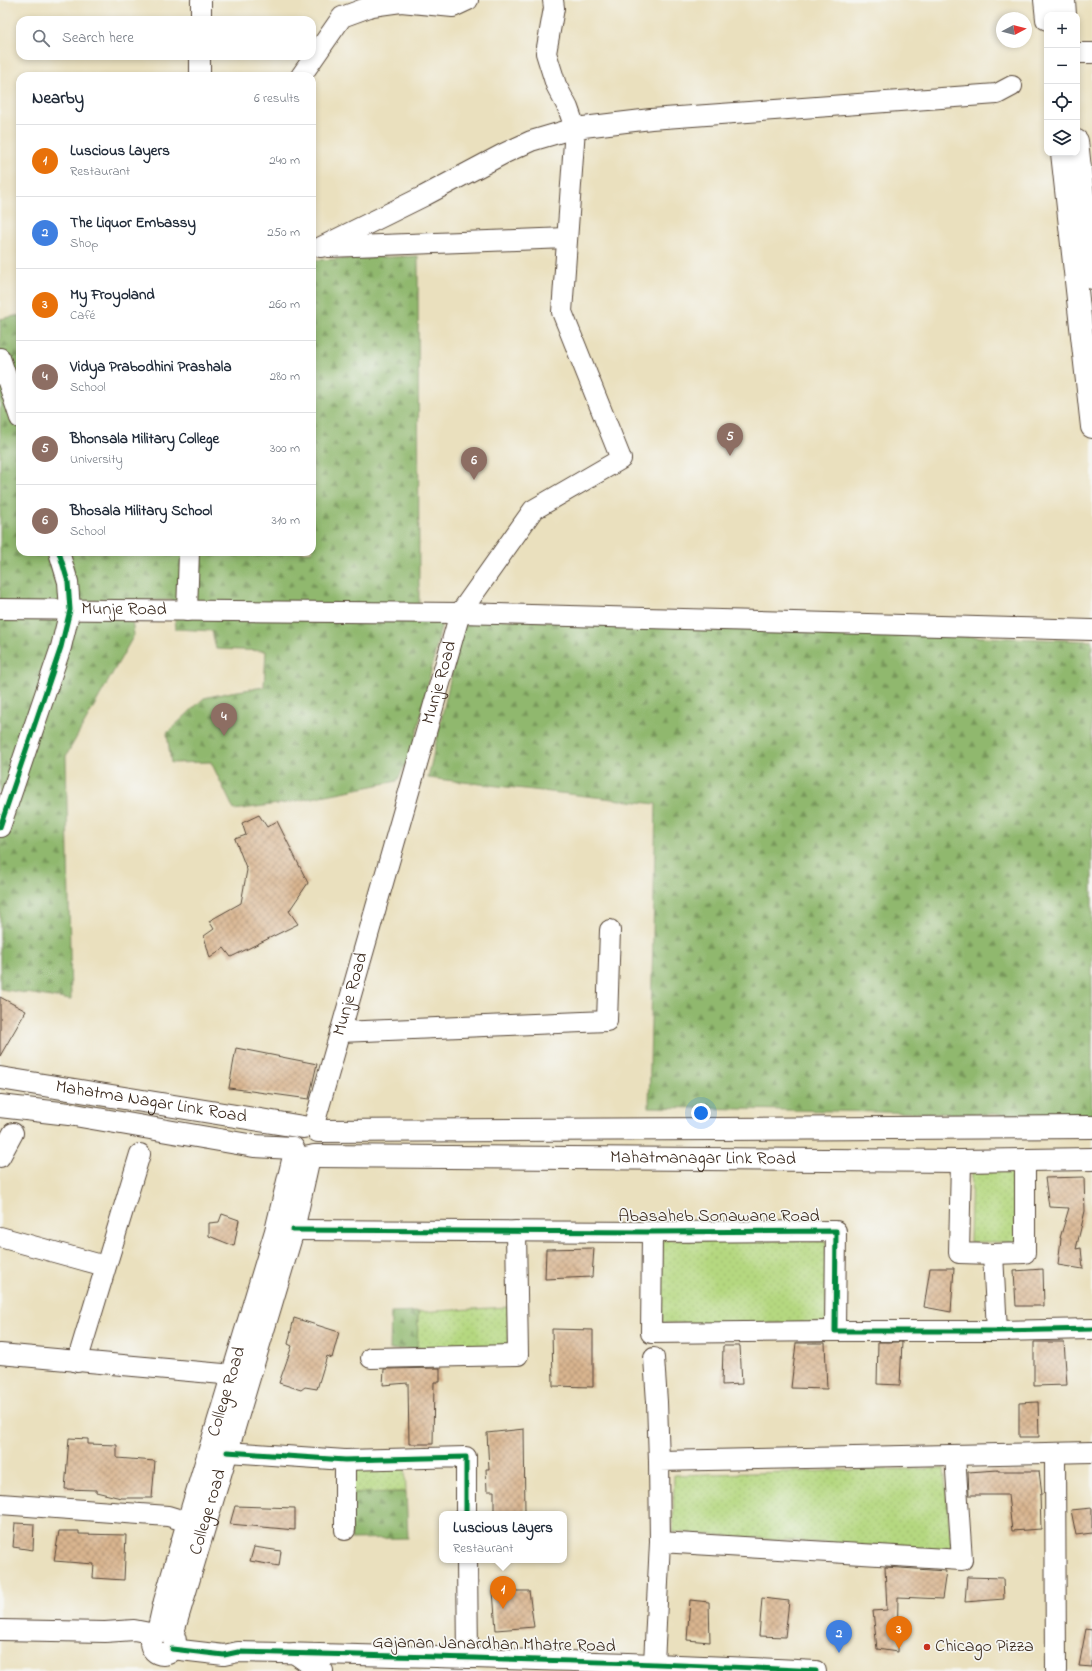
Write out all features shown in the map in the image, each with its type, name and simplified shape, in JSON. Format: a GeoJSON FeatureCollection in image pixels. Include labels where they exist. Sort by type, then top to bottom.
{"type":"FeatureCollection","features":[{"type":"Feature","properties":{"kind":"main road"},"geometry":{"type":"LineString","coordinates":[[1045,0],[1046,12]]}},
{"type":"Feature","properties":{"kind":"main road"},"geometry":{"type":"LineString","coordinates":[[1064,0],[1065,12]]}},
{"type":"Feature","properties":{"kind":"main road"},"geometry":{"type":"LineString","coordinates":[[1062,156],[1092,427]]}},
{"type":"Feature","properties":{"kind":"main road"},"geometry":{"type":"LineString","coordinates":[[1079,156],[1089,220],[1092,278]]}},
{"type":"Feature","properties":{"kind":"main road","name":"Mahatma Nagar Link Road"},"geometry":{"type":"LineString","coordinates":[[0,1078],[311,1129]]}},
{"type":"Feature","properties":{"kind":"main road","name":"Mahatma Nagar Link Road"},"geometry":{"type":"LineString","coordinates":[[0,1106],[69,1114],[303,1153]]}},
{"type":"Feature","properties":{"kind":"main road","name":"Mahatmanagar Link Road"},"geometry":{"type":"LineString","coordinates":[[311,1129],[1092,1127]]}},
{"type":"Feature","properties":{"kind":"main road"},"geometry":{"type":"LineString","coordinates":[[303,1153],[292,1138],[298,1129],[311,1129]]}},
{"type":"Feature","properties":{"kind":"main road","name":"Mahatmanagar Link Road"},"geometry":{"type":"LineString","coordinates":[[303,1153],[961,1161],[1092,1159]]}},
{"type":"Feature","properties":{"kind":"main road","name":"College road"},"geometry":{"type":"LineString","coordinates":[[163,1645],[227,1452],[293,1230],[303,1153]]}},
{"type":"Feature","properties":{"kind":"main road","name":"College Road"},"geometry":{"type":"LineString","coordinates":[[154,1671],[156,1659],[163,1645],[165,1601],[276,1231],[303,1153]]}},
{"type":"Feature","properties":{"kind":"street"},"geometry":{"type":"LineString","coordinates":[[200,16],[201,0]]}},
{"type":"Feature","properties":{"kind":"street"},"geometry":{"type":"LineString","coordinates":[[316,54],[342,17],[372,6],[401,1],[453,7],[468,0]]}},
{"type":"Feature","properties":{"kind":"street"},"geometry":{"type":"LineString","coordinates":[[460,613],[533,510],[621,459],[562,312],[575,128],[568,108],[556,85],[546,53],[554,8],[553,0]]}},
{"type":"Feature","properties":{"kind":"street"},"geometry":{"type":"LineString","coordinates":[[1080,53],[1092,53]]}},
{"type":"Feature","properties":{"kind":"street"},"geometry":{"type":"LineString","coordinates":[[200,60],[200,72]]}},
{"type":"Feature","properties":{"kind":"street"},"geometry":{"type":"LineString","coordinates":[[304,72],[312,60]]}},
{"type":"Feature","properties":{"kind":"street"},"geometry":{"type":"LineString","coordinates":[[316,247],[424,196],[505,153],[531,141],[575,128],[651,119],[997,94],[1012,86]]}},
{"type":"Feature","properties":{"kind":"street"},"geometry":{"type":"LineString","coordinates":[[316,247],[567,238]]}},
{"type":"Feature","properties":{"kind":"street"},"geometry":{"type":"LineString","coordinates":[[0,358],[16,406]]}},
{"type":"Feature","properties":{"kind":"street"},"geometry":{"type":"LineString","coordinates":[[0,827],[61,647],[70,610],[68,582],[60,556]]}},
{"type":"Feature","properties":{"kind":"street"},"geometry":{"type":"LineString","coordinates":[[188,611],[189,556]]}},
{"type":"Feature","properties":{"kind":"street","name":"Munje Road"},"geometry":{"type":"LineString","coordinates":[[0,609],[460,613],[311,1129]]}},
{"type":"Feature","properties":{"kind":"street"},"geometry":{"type":"LineString","coordinates":[[460,613],[1092,630]]}},
{"type":"Feature","properties":{"kind":"street"},"geometry":{"type":"LineString","coordinates":[[340,1032],[607,1020],[610,930]]}},
{"type":"Feature","properties":{"kind":"street"},"geometry":{"type":"LineString","coordinates":[[0,1157],[13,1133]]}},
{"type":"Feature","properties":{"kind":"street"},"geometry":{"type":"LineString","coordinates":[[77,1362],[140,1154]]}},
{"type":"Feature","properties":{"kind":"street"},"geometry":{"type":"LineString","coordinates":[[961,1161],[959,1252],[993,1254],[1025,1253],[1025,1159]]}},
{"type":"Feature","properties":{"kind":"street","name":"Abasaheb Sonawane Road"},"geometry":{"type":"LineString","coordinates":[[293,1230],[652,1232],[836,1231],[835,1331]]}},
{"type":"Feature","properties":{"kind":"street"},"geometry":{"type":"LineString","coordinates":[[371,1358],[518,1355],[516,1231]]}},
{"type":"Feature","properties":{"kind":"street","name":"Abasaheb Sonawane Road"},"geometry":{"type":"LineString","coordinates":[[652,1232],[651,1333],[1092,1329]]}},
{"type":"Feature","properties":{"kind":"street"},"geometry":{"type":"LineString","coordinates":[[0,1237],[105,1266]]}},
{"type":"Feature","properties":{"kind":"street"},"geometry":{"type":"LineString","coordinates":[[993,1254],[997,1331]]}},
{"type":"Feature","properties":{"kind":"street"},"geometry":{"type":"LineString","coordinates":[[0,1354],[234,1375]]}},
{"type":"Feature","properties":{"kind":"street"},"geometry":{"type":"LineString","coordinates":[[654,1358],[659,1461],[660,1542],[654,1663]]}},
{"type":"Feature","properties":{"kind":"street"},"geometry":{"type":"LineString","coordinates":[[227,1452],[346,1460],[466,1457],[466,1511]]}},
{"type":"Feature","properties":{"kind":"street"},"geometry":{"type":"LineString","coordinates":[[659,1461],[1092,1452]]}},
{"type":"Feature","properties":{"kind":"street"},"geometry":{"type":"LineString","coordinates":[[1055,1453],[1056,1671]]}},
{"type":"Feature","properties":{"kind":"street"},"geometry":{"type":"LineString","coordinates":[[660,1542],[962,1560],[955,1456]]}},
{"type":"Feature","properties":{"kind":"street"},"geometry":{"type":"LineString","coordinates":[[346,1460],[346,1530]]}},
{"type":"Feature","properties":{"kind":"street"},"geometry":{"type":"LineString","coordinates":[[0,1504],[168,1516],[188,1522]]}},
{"type":"Feature","properties":{"kind":"street"},"geometry":{"type":"LineString","coordinates":[[467,1563],[468,1658]]}},
{"type":"Feature","properties":{"kind":"street","name":"Gajanan Janardhan Mhatre Road"},"geometry":{"type":"LineString","coordinates":[[0,1630],[105,1632],[134,1630],[163,1645],[222,1645],[238,1652],[654,1663],[729,1669],[816,1671]]}},
{"type":"Feature","properties":{"kind":"street"},"geometry":{"type":"LineString","coordinates":[[294,1653],[314,1668],[323,1671]]}},
{"type":"Feature","properties":{"kind":"green space"},"geometry":{"type":"Polygon","coordinates":[[[418,256],[419,603],[442,623],[413,750],[397,781],[286,803],[234,810],[211,762],[171,763],[167,733],[204,698],[264,687],[266,651],[216,649],[212,631],[176,629],[173,600],[130,601],[134,635],[66,756],[71,1000],[0,989],[0,319],[16,316],[16,556],[316,556],[316,260],[418,256]]]}},
{"type":"Feature","properties":{"kind":"green space"},"geometry":{"type":"Polygon","coordinates":[[[464,618],[1092,641],[1092,1115],[970,1114],[649,1107],[656,804],[428,778],[464,618]]]}},
{"type":"Feature","properties":{"kind":"green space"},"geometry":{"type":"Polygon","coordinates":[[[1017,1169],[1018,1242],[970,1242],[972,1170],[1017,1169]]]}},
{"type":"Feature","properties":{"kind":"green space"},"geometry":{"type":"Polygon","coordinates":[[[662,1240],[826,1241],[826,1323],[662,1323],[662,1240]]]}},
{"type":"Feature","properties":{"kind":"green space"},"geometry":{"type":"Polygon","coordinates":[[[508,1307],[509,1347],[417,1348],[418,1312],[508,1307]]]}},
{"type":"Feature","properties":{"kind":"green space"},"geometry":{"type":"Polygon","coordinates":[[[418,1312],[417,1348],[390,1350],[391,1313],[418,1312]]]}},
{"type":"Feature","properties":{"kind":"green space"},"geometry":{"type":"Polygon","coordinates":[[[405,1467],[406,1492],[352,1493],[353,1468],[405,1467]]]}},
{"type":"Feature","properties":{"kind":"green space"},"geometry":{"type":"Polygon","coordinates":[[[944,1468],[952,1552],[673,1532],[674,1475],[944,1468]]]}},
{"type":"Feature","properties":{"kind":"green space"},"geometry":{"type":"Polygon","coordinates":[[[406,1492],[408,1538],[351,1539],[352,1493],[406,1492]]]}},
{"type":"Feature","properties":{"kind":"building"},"geometry":{"type":"Polygon","coordinates":[[[259,815],[267,827],[277,821],[308,883],[289,911],[298,924],[231,957],[224,948],[210,958],[204,936],[214,929],[209,921],[241,903],[247,870],[235,839],[246,835],[242,823],[259,815]]]}},
{"type":"Feature","properties":{"kind":"building"},"geometry":{"type":"Polygon","coordinates":[[[0,997],[26,1011],[0,1056],[0,997]]]}},
{"type":"Feature","properties":{"kind":"building"},"geometry":{"type":"Polygon","coordinates":[[[236,1048],[317,1064],[309,1099],[229,1088],[236,1048]]]}},
{"type":"Feature","properties":{"kind":"building"},"geometry":{"type":"Polygon","coordinates":[[[1084,1177],[1085,1211],[1076,1249],[1081,1248],[1083,1269],[1058,1265],[1060,1238],[1069,1208],[1049,1207],[1045,1178],[1084,1177]]]}},
{"type":"Feature","properties":{"kind":"building"},"geometry":{"type":"Polygon","coordinates":[[[222,1214],[239,1220],[234,1246],[209,1236],[209,1223],[219,1222],[222,1214]]]}},
{"type":"Feature","properties":{"kind":"building"},"geometry":{"type":"Polygon","coordinates":[[[594,1248],[592,1277],[545,1279],[546,1249],[594,1248]]]}},
{"type":"Feature","properties":{"kind":"building"},"geometry":{"type":"Polygon","coordinates":[[[930,1268],[954,1268],[951,1312],[924,1307],[930,1268]]]}},
{"type":"Feature","properties":{"kind":"building"},"geometry":{"type":"Polygon","coordinates":[[[1043,1269],[1044,1306],[1016,1306],[1014,1271],[1043,1269]]]}},
{"type":"Feature","properties":{"kind":"building"},"geometry":{"type":"Polygon","coordinates":[[[294,1318],[339,1332],[332,1358],[327,1356],[317,1389],[305,1387],[301,1390],[279,1383],[292,1346],[288,1344],[294,1318]]]}},
{"type":"Feature","properties":{"kind":"building"},"geometry":{"type":"Polygon","coordinates":[[[552,1329],[593,1330],[593,1387],[553,1386],[552,1329]]]}},
{"type":"Feature","properties":{"kind":"building"},"geometry":{"type":"Polygon","coordinates":[[[878,1342],[902,1342],[900,1385],[877,1384],[878,1342]]]}},
{"type":"Feature","properties":{"kind":"building"},"geometry":{"type":"Polygon","coordinates":[[[1034,1342],[1064,1342],[1067,1385],[1034,1386],[1034,1342]]]}},
{"type":"Feature","properties":{"kind":"building"},"geometry":{"type":"Polygon","coordinates":[[[796,1343],[825,1343],[827,1389],[791,1388],[796,1343]]]}},
{"type":"Feature","properties":{"kind":"building"},"geometry":{"type":"Polygon","coordinates":[[[723,1346],[740,1346],[742,1384],[722,1385],[723,1346]]]}},
{"type":"Feature","properties":{"kind":"building"},"geometry":{"type":"Polygon","coordinates":[[[440,1368],[440,1382],[434,1382],[433,1444],[409,1444],[408,1383],[383,1385],[384,1369],[440,1368]]]}},
{"type":"Feature","properties":{"kind":"building"},"geometry":{"type":"Polygon","coordinates":[[[1038,1402],[1039,1437],[1019,1437],[1019,1403],[1038,1402]]]}},
{"type":"Feature","properties":{"kind":"building"},"geometry":{"type":"Polygon","coordinates":[[[524,1429],[525,1511],[494,1511],[494,1491],[487,1491],[486,1469],[489,1469],[487,1433],[524,1429]]]}},
{"type":"Feature","properties":{"kind":"building"},"geometry":{"type":"Polygon","coordinates":[[[69,1438],[88,1439],[88,1444],[117,1445],[117,1458],[155,1461],[152,1498],[121,1498],[96,1492],[96,1490],[65,1489],[69,1438]]]}},
{"type":"Feature","properties":{"kind":"building"},"geometry":{"type":"Polygon","coordinates":[[[998,1470],[1039,1471],[1042,1494],[1040,1494],[1041,1529],[1012,1531],[1008,1495],[969,1495],[968,1472],[998,1470]]]}},
{"type":"Feature","properties":{"kind":"building"},"geometry":{"type":"Polygon","coordinates":[[[235,1506],[295,1508],[295,1530],[230,1524],[235,1506]]]}},
{"type":"Feature","properties":{"kind":"building"},"geometry":{"type":"Polygon","coordinates":[[[1092,1508],[1092,1533],[1076,1535],[1071,1510],[1092,1508]]]}},
{"type":"Feature","properties":{"kind":"building"},"geometry":{"type":"Polygon","coordinates":[[[15,1523],[34,1524],[33,1550],[13,1547],[15,1523]]]}},
{"type":"Feature","properties":{"kind":"building"},"geometry":{"type":"Polygon","coordinates":[[[59,1531],[79,1531],[79,1534],[126,1535],[124,1580],[93,1578],[94,1564],[54,1561],[59,1531]]]}},
{"type":"Feature","properties":{"kind":"building"},"geometry":{"type":"Polygon","coordinates":[[[254,1547],[281,1551],[279,1566],[250,1561],[254,1547]]]}},
{"type":"Feature","properties":{"kind":"building"},"geometry":{"type":"Polygon","coordinates":[[[885,1567],[946,1571],[942,1599],[898,1597],[897,1652],[877,1649],[873,1611],[887,1610],[885,1567]]]}},
{"type":"Feature","properties":{"kind":"building"},"geometry":{"type":"Polygon","coordinates":[[[967,1577],[1003,1578],[1004,1599],[965,1602],[967,1577]]]}},
{"type":"Feature","properties":{"kind":"building"},"geometry":{"type":"Polygon","coordinates":[[[493,1591],[529,1591],[534,1627],[496,1630],[493,1591]]]}},
{"type":"Feature","properties":{"kind":"building"},"geometry":{"type":"Polygon","coordinates":[[[762,1598],[789,1601],[785,1637],[759,1636],[762,1598]]]}},
{"type":"Feature","properties":{"kind":"building"},"geometry":{"type":"Polygon","coordinates":[[[690,1600],[709,1602],[710,1642],[687,1640],[690,1600]]]}},
{"type":"Feature","properties":{"kind":"building"},"geometry":{"type":"Polygon","coordinates":[[[1086,1629],[1092,1630],[1092,1667],[1079,1666],[1086,1629]]]}},
{"type":"Feature","properties":{"kind":"cycle path"},"geometry":{"type":"LineString","coordinates":[[0,827],[61,647],[70,610],[68,582],[60,556]]}},
{"type":"Feature","properties":{"kind":"cycle path"},"geometry":{"type":"LineString","coordinates":[[293,1230],[652,1232],[836,1231],[835,1331],[997,1331],[1092,1329]]}},
{"type":"Feature","properties":{"kind":"cycle path"},"geometry":{"type":"LineString","coordinates":[[227,1452],[345,1460],[466,1457],[466,1511]]}},
{"type":"Feature","properties":{"kind":"cycle path"},"geometry":{"type":"LineString","coordinates":[[172,1649],[224,1655],[238,1652],[671,1665],[816,1671]]}},
{"type":"Feature","properties":{"kind":"place","name":"Bhonsala Military College"},"geometry":{"type":"Point","coordinates":[730,456]}},
{"type":"Feature","properties":{"kind":"place","name":"Bhosala Military School"},"geometry":{"type":"Point","coordinates":[474,480]}},
{"type":"Feature","properties":{"kind":"place","name":"Vidya Prabodhini Prashala"},"geometry":{"type":"Point","coordinates":[224,736]}},
{"type":"Feature","properties":{"kind":"place","name":"Luscious Layers"},"geometry":{"type":"Point","coordinates":[503,1609]}},
{"type":"Feature","properties":{"kind":"place","name":"Chicago Pizza"},"geometry":{"type":"Point","coordinates":[927,1647]}},
{"type":"Feature","properties":{"kind":"place","name":"My Froyoland"},"geometry":{"type":"Point","coordinates":[899,1649]}},
{"type":"Feature","properties":{"kind":"place","name":"The Liquor Embassy"},"geometry":{"type":"Point","coordinates":[839,1653]}}]}
